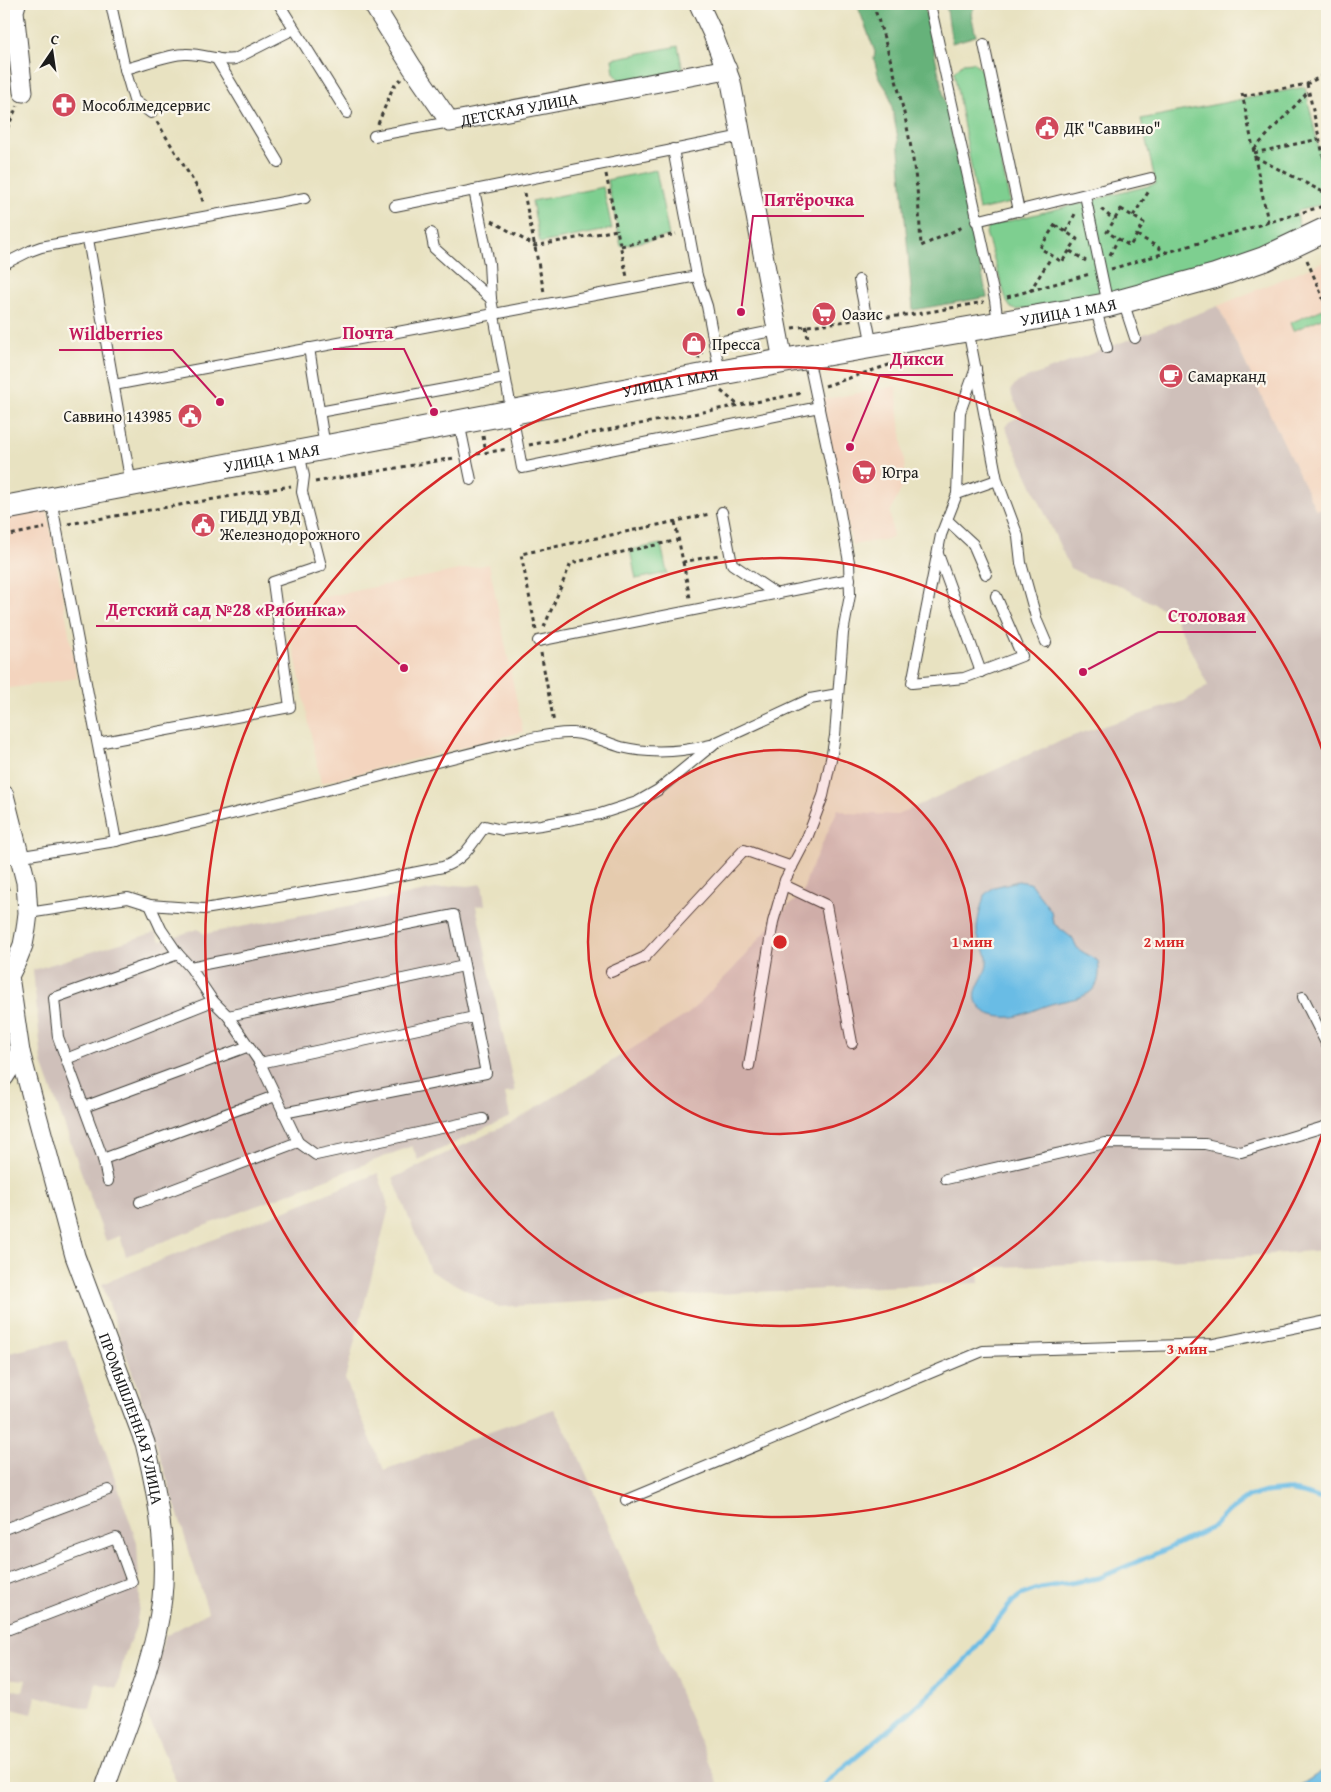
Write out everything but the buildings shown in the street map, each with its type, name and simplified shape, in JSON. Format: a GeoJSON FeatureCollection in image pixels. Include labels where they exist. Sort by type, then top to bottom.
{"type":"FeatureCollection","features":[{"type":"Feature","properties":{"kind":"street"},"geometry":{"type":"LineString","coordinates":[[16,4],[14,11],[23,92]]}},
{"type":"Feature","properties":{"kind":"street","name":"ДЕТСКАЯ УЛИЦА"},"geometry":{"type":"LineString","coordinates":[[373,4],[412,68],[450,122],[727,69]]}},
{"type":"Feature","properties":{"kind":"street"},"geometry":{"type":"LineString","coordinates":[[699,4],[727,69],[733,90],[782,361]]}},
{"type":"Feature","properties":{"kind":"street","name":"УЛИЦА 1 МАЯ"},"geometry":{"type":"LineString","coordinates":[[4,508],[782,361],[1109,304],[1223,273],[1264,258],[1327,230]]}},
{"type":"Feature","properties":{"kind":"street","name":"ПРОМЫШЛЕННАЯ УЛИЦА"},"geometry":{"type":"LineString","coordinates":[[4,795],[12,857],[26,882],[28,912],[23,945],[6,979],[20,1052],[75,1256],[149,1438],[151,1468],[160,1531],[163,1581],[162,1600],[146,1670],[105,1788]]}},
{"type":"Feature","properties":{"kind":"street"},"geometry":{"type":"LineString","coordinates":[[4,1077],[20,1052]]}},
{"type":"Feature","properties":{"kind":"lane"},"geometry":{"type":"LineString","coordinates":[[111,4],[125,69],[134,100],[151,113]]}},
{"type":"Feature","properties":{"kind":"lane"},"geometry":{"type":"LineString","coordinates":[[278,4],[347,113]]}},
{"type":"Feature","properties":{"kind":"lane"},"geometry":{"type":"LineString","coordinates":[[930,4],[976,221],[995,300],[998,324]]}},
{"type":"Feature","properties":{"kind":"lane"},"geometry":{"type":"LineString","coordinates":[[125,69],[182,54],[226,60],[235,59],[294,29]]}},
{"type":"Feature","properties":{"kind":"lane"},"geometry":{"type":"LineString","coordinates":[[984,44],[1019,211]]}},
{"type":"Feature","properties":{"kind":"lane"},"geometry":{"type":"LineString","coordinates":[[216,58],[278,162]]}},
{"type":"Feature","properties":{"kind":"lane"},"geometry":{"type":"LineString","coordinates":[[374,136],[450,122]]}},
{"type":"Feature","properties":{"kind":"lane"},"geometry":{"type":"LineString","coordinates":[[395,206],[742,136]]}},
{"type":"Feature","properties":{"kind":"lane"},"geometry":{"type":"LineString","coordinates":[[673,149],[696,276],[707,306],[720,373]]}},
{"type":"Feature","properties":{"kind":"lane"},"geometry":{"type":"LineString","coordinates":[[976,221],[1151,178]]}},
{"type":"Feature","properties":{"kind":"lane"},"geometry":{"type":"LineString","coordinates":[[474,190],[489,263],[491,299],[522,468],[819,407]]}},
{"type":"Feature","properties":{"kind":"lane"},"geometry":{"type":"LineString","coordinates":[[1084,195],[1109,304],[1107,348]]}},
{"type":"Feature","properties":{"kind":"lane"},"geometry":{"type":"LineString","coordinates":[[5,264],[41,247],[305,198]]}},
{"type":"Feature","properties":{"kind":"lane"},"geometry":{"type":"LineString","coordinates":[[431,233],[434,248],[491,299]]}},
{"type":"Feature","properties":{"kind":"lane"},"geometry":{"type":"LineString","coordinates":[[88,239],[131,484]]}},
{"type":"Feature","properties":{"kind":"lane"},"geometry":{"type":"LineString","coordinates":[[114,385],[696,276]]}},
{"type":"Feature","properties":{"kind":"lane"},"geometry":{"type":"LineString","coordinates":[[859,280],[872,346]]}},
{"type":"Feature","properties":{"kind":"lane"},"geometry":{"type":"LineString","coordinates":[[1109,304],[1135,338]]}},
{"type":"Feature","properties":{"kind":"lane"},"geometry":{"type":"LineString","coordinates":[[968,329],[997,480],[1018,536],[1021,563],[1037,621],[1046,642]]}},
{"type":"Feature","properties":{"kind":"lane"},"geometry":{"type":"LineString","coordinates":[[714,344],[777,330]]}},
{"type":"Feature","properties":{"kind":"lane"},"geometry":{"type":"LineString","coordinates":[[309,348],[325,447]]}},
{"type":"Feature","properties":{"kind":"lane"},"geometry":{"type":"LineString","coordinates":[[749,1066],[774,922],[784,885],[823,796],[835,736],[843,633],[850,595],[849,562],[808,357]]}},
{"type":"Feature","properties":{"kind":"lane"},"geometry":{"type":"LineString","coordinates":[[976,368],[960,412],[957,494],[937,554],[912,683],[964,678],[1022,656],[996,596]]}},
{"type":"Feature","properties":{"kind":"lane"},"geometry":{"type":"LineString","coordinates":[[319,412],[505,378]]}},
{"type":"Feature","properties":{"kind":"lane"},"geometry":{"type":"LineString","coordinates":[[459,422],[471,480]]}},
{"type":"Feature","properties":{"kind":"lane"},"geometry":{"type":"LineString","coordinates":[[98,743],[290,707],[273,582],[321,566],[302,492],[304,476],[299,452]]}},
{"type":"Feature","properties":{"kind":"lane"},"geometry":{"type":"LineString","coordinates":[[957,494],[997,480]]}},
{"type":"Feature","properties":{"kind":"lane"},"geometry":{"type":"LineString","coordinates":[[51,499],[116,840]]}},
{"type":"Feature","properties":{"kind":"lane"},"geometry":{"type":"LineString","coordinates":[[722,512],[732,564],[776,594]]}},
{"type":"Feature","properties":{"kind":"lane"},"geometry":{"type":"LineString","coordinates":[[947,520],[973,544],[986,574]]}},
{"type":"Feature","properties":{"kind":"lane"},"geometry":{"type":"LineString","coordinates":[[937,554],[981,672]]}},
{"type":"Feature","properties":{"kind":"lane"},"geometry":{"type":"LineString","coordinates":[[538,641],[850,579]]}},
{"type":"Feature","properties":{"kind":"lane"},"geometry":{"type":"LineString","coordinates":[[12,857],[116,840],[208,820],[556,733],[573,733],[588,736],[637,750],[698,748],[716,743],[810,699],[838,694]]}},
{"type":"Feature","properties":{"kind":"lane"},"geometry":{"type":"LineString","coordinates":[[28,912],[128,898],[150,905],[204,909],[352,885],[443,867],[456,862],[464,855],[485,826],[502,830],[541,825],[600,814],[637,802],[658,790],[716,743]]}},
{"type":"Feature","properties":{"kind":"lane"},"geometry":{"type":"LineString","coordinates":[[611,972],[645,957],[744,850],[792,866]]}},
{"type":"Feature","properties":{"kind":"lane"},"geometry":{"type":"LineString","coordinates":[[784,885],[826,905],[852,1043]]}},
{"type":"Feature","properties":{"kind":"lane"},"geometry":{"type":"LineString","coordinates":[[150,905],[178,954],[190,967],[213,1001],[228,1016],[260,1063],[298,1142],[316,1155],[483,1119]]}},
{"type":"Feature","properties":{"kind":"lane"},"geometry":{"type":"LineString","coordinates":[[190,967],[454,915],[486,1073],[284,1113]]}},
{"type":"Feature","properties":{"kind":"lane"},"geometry":{"type":"LineString","coordinates":[[108,1181],[103,1159],[58,1037],[54,998],[178,954]]}},
{"type":"Feature","properties":{"kind":"lane"},"geometry":{"type":"LineString","coordinates":[[228,1016],[464,966]]}},
{"type":"Feature","properties":{"kind":"lane"},"geometry":{"type":"LineString","coordinates":[[1304,997],[1327,1045]]}},
{"type":"Feature","properties":{"kind":"lane"},"geometry":{"type":"LineString","coordinates":[[66,1059],[213,1001]]}},
{"type":"Feature","properties":{"kind":"lane"},"geometry":{"type":"LineString","coordinates":[[260,1063],[474,1017]]}},
{"type":"Feature","properties":{"kind":"lane"},"geometry":{"type":"LineString","coordinates":[[84,1107],[249,1046]]}},
{"type":"Feature","properties":{"kind":"lane"},"geometry":{"type":"LineString","coordinates":[[103,1159],[275,1096]]}},
{"type":"Feature","properties":{"kind":"lane"},"geometry":{"type":"LineString","coordinates":[[946,1179],[1104,1143],[1205,1144],[1241,1152],[1327,1126]]}},
{"type":"Feature","properties":{"kind":"lane"},"geometry":{"type":"LineString","coordinates":[[140,1202],[298,1142]]}},
{"type":"Feature","properties":{"kind":"lane"},"geometry":{"type":"LineString","coordinates":[[626,1500],[984,1352],[1214,1344],[1327,1321]]}},
{"type":"Feature","properties":{"kind":"lane"},"geometry":{"type":"LineString","coordinates":[[4,1529],[108,1490]]}},
{"type":"Feature","properties":{"kind":"lane"},"geometry":{"type":"LineString","coordinates":[[4,1580],[116,1538],[132,1582],[4,1631]]}},
{"type":"Feature","properties":{"kind":"path"},"geometry":{"type":"LineString","coordinates":[[873,4],[884,36],[904,119],[917,189],[921,246],[976,221]]}},
{"type":"Feature","properties":{"kind":"path"},"geometry":{"type":"LineString","coordinates":[[374,136],[393,87],[412,68]]}},
{"type":"Feature","properties":{"kind":"path"},"geometry":{"type":"LineString","coordinates":[[1268,222],[1242,95],[1307,84],[1327,73]]}},
{"type":"Feature","properties":{"kind":"path"},"geometry":{"type":"LineString","coordinates":[[1307,84],[1327,172]]}},
{"type":"Feature","properties":{"kind":"path"},"geometry":{"type":"LineString","coordinates":[[4,136],[23,92]]}},
{"type":"Feature","properties":{"kind":"path"},"geometry":{"type":"LineString","coordinates":[[1254,153],[1309,92]]}},
{"type":"Feature","properties":{"kind":"path"},"geometry":{"type":"LineString","coordinates":[[151,113],[200,192],[207,216]]}},
{"type":"Feature","properties":{"kind":"path"},"geometry":{"type":"LineString","coordinates":[[1254,153],[1319,138]]}},
{"type":"Feature","properties":{"kind":"path"},"geometry":{"type":"LineString","coordinates":[[1254,153],[1327,194]]}},
{"type":"Feature","properties":{"kind":"path"},"geometry":{"type":"LineString","coordinates":[[603,164],[630,288]]}},
{"type":"Feature","properties":{"kind":"path"},"geometry":{"type":"LineString","coordinates":[[1133,216],[1152,186],[1151,178]]}},
{"type":"Feature","properties":{"kind":"path"},"geometry":{"type":"LineString","coordinates":[[522,180],[546,304]]}},
{"type":"Feature","properties":{"kind":"path"},"geometry":{"type":"LineString","coordinates":[[777,330],[923,312],[995,300],[1030,292],[1327,205]]}},
{"type":"Feature","properties":{"kind":"path"},"geometry":{"type":"LineString","coordinates":[[1121,209],[1133,216],[1144,223],[1130,246],[1107,232],[1121,209]]}},
{"type":"Feature","properties":{"kind":"path"},"geometry":{"type":"LineString","coordinates":[[479,213],[535,246],[617,230]]}},
{"type":"Feature","properties":{"kind":"path"},"geometry":{"type":"LineString","coordinates":[[1055,225],[1077,239],[1062,262],[1052,256],[1040,248],[1055,225]]}},
{"type":"Feature","properties":{"kind":"path"},"geometry":{"type":"LineString","coordinates":[[620,246],[688,232]]}},
{"type":"Feature","properties":{"kind":"path"},"geometry":{"type":"LineString","coordinates":[[1137,235],[1166,252]]}},
{"type":"Feature","properties":{"kind":"path"},"geometry":{"type":"LineString","coordinates":[[1030,292],[1052,256]]}},
{"type":"Feature","properties":{"kind":"path"},"geometry":{"type":"LineString","coordinates":[[1307,260],[1327,308]]}},
{"type":"Feature","properties":{"kind":"path"},"geometry":{"type":"LineString","coordinates":[[4,303],[5,264]]}},
{"type":"Feature","properties":{"kind":"path"},"geometry":{"type":"LineString","coordinates":[[4,536],[518,447],[816,390]]}},
{"type":"Feature","properties":{"kind":"path"},"geometry":{"type":"LineString","coordinates":[[556,733],[521,554],[722,512]]}},
{"type":"Feature","properties":{"kind":"path"},"geometry":{"type":"LineString","coordinates":[[675,522],[693,610]]}},
{"type":"Feature","properties":{"kind":"path"},"geometry":{"type":"LineString","coordinates":[[538,641],[571,563],[679,540]]}},
{"type":"Feature","properties":{"kind":"path"},"geometry":{"type":"LineString","coordinates":[[683,562],[730,553]]}},
{"type":"Feature","properties":{"kind":"shaded area"},"geometry":{"type":"Polygon","coordinates":[[[1327,260],[1327,505],[1316,511],[1218,306],[1327,260]]]}},
{"type":"Feature","properties":{"kind":"shaded area"},"geometry":{"type":"Polygon","coordinates":[[[1218,306],[1316,510],[1327,505],[1327,1250],[1232,1257],[978,1268],[979,1283],[753,1292],[498,1307],[430,1271],[393,1178],[515,1121],[688,1014],[734,968],[786,908],[802,894],[808,875],[838,809],[849,813],[897,815],[1045,747],[1081,733],[1184,701],[1208,686],[1173,614],[1116,584],[1088,577],[1070,568],[1005,427],[1009,422],[1022,415],[1012,397],[1011,389],[1019,381],[1218,306]]]}},
{"type":"Feature","properties":{"kind":"shaded area"},"geometry":{"type":"Polygon","coordinates":[[[896,386],[906,480],[890,512],[893,538],[852,545],[821,400],[896,386]]]}},
{"type":"Feature","properties":{"kind":"shaded area"},"geometry":{"type":"Polygon","coordinates":[[[47,509],[77,678],[4,689],[4,518],[47,509]]]}},
{"type":"Feature","properties":{"kind":"shaded area"},"geometry":{"type":"Polygon","coordinates":[[[489,564],[523,732],[321,783],[285,605],[489,564]]]}},
{"type":"Feature","properties":{"kind":"shaded area"},"geometry":{"type":"Polygon","coordinates":[[[482,884],[485,905],[476,906],[515,1092],[505,1093],[510,1117],[418,1160],[412,1146],[126,1256],[120,1236],[106,1241],[42,1063],[33,970],[156,932],[160,941],[198,929],[204,934],[456,885],[482,884]]]}},
{"type":"Feature","properties":{"kind":"shaded area"},"geometry":{"type":"Polygon","coordinates":[[[378,1173],[389,1208],[345,1379],[384,1470],[554,1409],[576,1450],[720,1788],[179,1788],[146,1712],[164,1637],[208,1612],[154,1437],[102,1284],[378,1173]]]}},
{"type":"Feature","properties":{"kind":"shaded area"},"geometry":{"type":"Polygon","coordinates":[[[67,1340],[137,1542],[140,1600],[136,1626],[125,1654],[117,1688],[96,1683],[90,1709],[36,1696],[32,1714],[4,1707],[4,1687],[23,1692],[26,1680],[4,1678],[4,1354],[67,1340]]]}},
{"type":"Feature","properties":{"kind":"green space"},"geometry":{"type":"Polygon","coordinates":[[[857,4],[924,4],[987,297],[913,310],[898,138],[889,93],[879,78],[874,59],[875,52],[857,4]]]}},
{"type":"Feature","properties":{"kind":"green space"},"geometry":{"type":"Polygon","coordinates":[[[946,4],[976,4],[971,14],[976,36],[952,43],[946,4]]]}},
{"type":"Feature","properties":{"kind":"green space"},"geometry":{"type":"Polygon","coordinates":[[[678,46],[683,71],[622,83],[614,73],[612,59],[678,46]]]}},
{"type":"Feature","properties":{"kind":"green space"},"geometry":{"type":"Polygon","coordinates":[[[973,62],[981,69],[1010,203],[979,210],[954,72],[963,63],[973,62]]]}},
{"type":"Feature","properties":{"kind":"green space"},"geometry":{"type":"Polygon","coordinates":[[[1305,87],[1327,185],[1327,203],[1297,211],[1299,226],[1297,233],[1261,251],[1121,293],[1016,310],[1011,308],[1007,302],[986,233],[989,226],[1156,184],[1141,119],[1305,87]]]}},
{"type":"Feature","properties":{"kind":"green space"},"geometry":{"type":"Polygon","coordinates":[[[656,170],[669,236],[621,246],[607,180],[656,170]]]}},
{"type":"Feature","properties":{"kind":"green space"},"geometry":{"type":"Polygon","coordinates":[[[603,187],[612,229],[540,243],[532,201],[603,187]]]}},
{"type":"Feature","properties":{"kind":"green space"},"geometry":{"type":"Polygon","coordinates":[[[1323,309],[1326,316],[1293,331],[1290,323],[1323,309]]]}},
{"type":"Feature","properties":{"kind":"green space"},"geometry":{"type":"Polygon","coordinates":[[[661,544],[667,573],[636,579],[630,550],[661,544]]]}},
{"type":"Feature","properties":{"kind":"water"},"geometry":{"type":"Polygon","coordinates":[[[1018,881],[1030,883],[1051,911],[1053,923],[1072,938],[1078,949],[1098,961],[1099,973],[1097,983],[1087,994],[1047,1005],[1018,1016],[1001,1017],[990,1014],[980,1008],[977,1003],[977,988],[986,969],[987,959],[979,940],[977,924],[984,895],[994,887],[1018,881]]]}},
{"type":"Feature","properties":{"kind":"water"},"geometry":{"type":"Polygon","coordinates":[[[1327,1768],[1327,1788],[1296,1788],[1327,1768]]]}},
{"type":"Feature","properties":{"kind":"waterway"},"geometry":{"type":"LineString","coordinates":[[820,1788],[910,1712],[963,1663],[1013,1601],[1021,1595],[1040,1588],[1099,1578],[1169,1548],[1213,1527],[1230,1510],[1248,1497],[1266,1492],[1286,1490],[1303,1493],[1327,1501]]}},
{"type":"Feature","properties":{"kind":"place","name":"Мособлмедсервис"},"geometry":{"type":"Point","coordinates":[64,105]}},
{"type":"Feature","properties":{"kind":"place","name":"ДК \"Саввино\""},"geometry":{"type":"Point","coordinates":[1047,128]}},
{"type":"Feature","properties":{"kind":"place","name":"Пятёрочка"},"geometry":{"type":"Point","coordinates":[741,312]}},
{"type":"Feature","properties":{"kind":"place","name":"Оазис"},"geometry":{"type":"Point","coordinates":[824,314]}},
{"type":"Feature","properties":{"kind":"place","name":"Пресса"},"geometry":{"type":"Point","coordinates":[694,344]}},
{"type":"Feature","properties":{"kind":"place","name":"Самарканд"},"geometry":{"type":"Point","coordinates":[1171,376]}},
{"type":"Feature","properties":{"kind":"place","name":"Wildberries"},"geometry":{"type":"Point","coordinates":[220,402]}},
{"type":"Feature","properties":{"kind":"place","name":"Почта"},"geometry":{"type":"Point","coordinates":[434,412]}},
{"type":"Feature","properties":{"kind":"place","name":"Саввино 143985"},"geometry":{"type":"Point","coordinates":[190,416]}},
{"type":"Feature","properties":{"kind":"place","name":"Дикси"},"geometry":{"type":"Point","coordinates":[850,447]}},
{"type":"Feature","properties":{"kind":"place","name":"Югра"},"geometry":{"type":"Point","coordinates":[864,472]}},
{"type":"Feature","properties":{"kind":"place","name":"ГИБДД УВД Железнодорожного"},"geometry":{"type":"Point","coordinates":[203,525]}},
{"type":"Feature","properties":{"kind":"place","name":"Детский сад №28 «Рябинка»"},"geometry":{"type":"Point","coordinates":[404,668]}},
{"type":"Feature","properties":{"kind":"place","name":"Столовая"},"geometry":{"type":"Point","coordinates":[1083,672]}}]}
